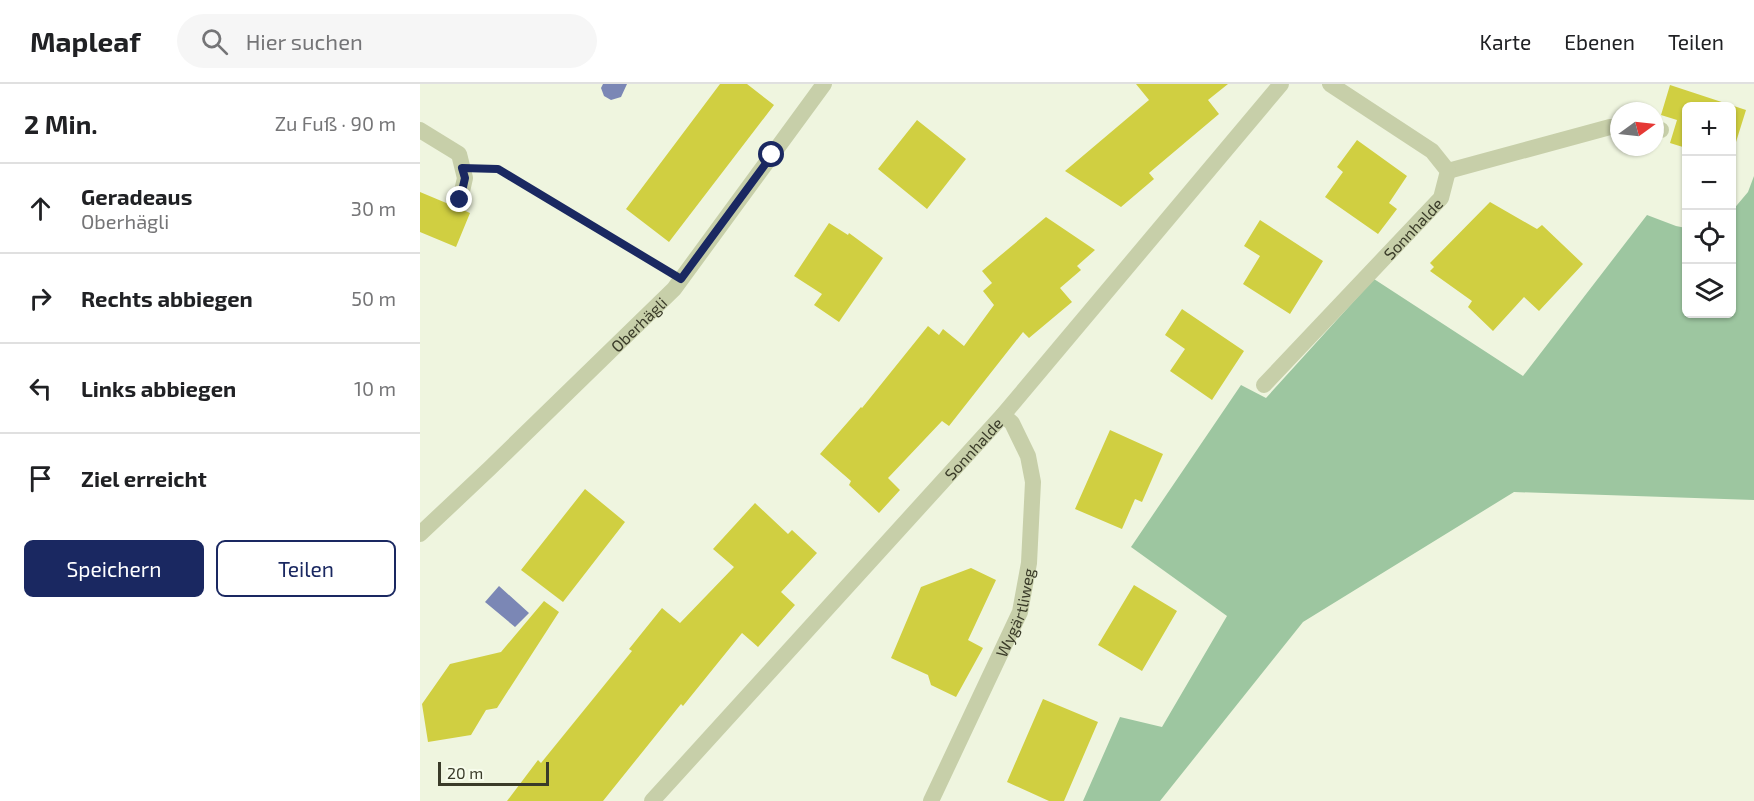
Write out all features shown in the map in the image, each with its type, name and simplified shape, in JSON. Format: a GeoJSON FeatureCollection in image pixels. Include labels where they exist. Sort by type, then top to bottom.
{"type":"FeatureCollection","features":[{"type":"Feature","properties":{"kind":"street","name":"Oberhägli"},"geometry":{"type":"LineString","coordinates":[[420,534],[666,298],[824,84]]}},
{"type":"Feature","properties":{"kind":"street","name":"Sonnhalde"},"geometry":{"type":"LineString","coordinates":[[652,801],[1003,415],[1281,84]]}},
{"type":"Feature","properties":{"kind":"street"},"geometry":{"type":"LineString","coordinates":[[1330,84],[1432,151],[1448,171],[1610,127]]}},
{"type":"Feature","properties":{"kind":"street"},"geometry":{"type":"LineString","coordinates":[[420,130],[459,154],[465,178],[460,200]]}},
{"type":"Feature","properties":{"kind":"street","name":"Sonnhalde"},"geometry":{"type":"LineString","coordinates":[[1264,386],[1441,198],[1448,171]]}},
{"type":"Feature","properties":{"kind":"street","name":"Wygärtliweg"},"geometry":{"type":"LineString","coordinates":[[931,801],[1020,612],[1029,563],[1033,482],[1028,456],[1012,423],[1003,415]]}},
{"type":"Feature","properties":{"kind":"path"},"geometry":{"type":"LineString","coordinates":[[462,168],[498,169],[681,279]]}},
{"type":"Feature","properties":{"kind":"green space"},"geometry":{"type":"Polygon","coordinates":[[[1754,176],[1754,500],[1514,492],[1303,622],[1160,801],[1083,801],[1120,717],[1162,727],[1227,616],[1131,547],[1241,385],[1266,398],[1374,279],[1523,376],[1647,215],[1682,227],[1682,318],[1736,318],[1736,206],[1748,192],[1754,176]]]}},
{"type":"Feature","properties":{"kind":"water"},"geometry":{"type":"Polygon","coordinates":[[[603,84],[627,84],[621,97],[611,100],[604,96],[601,88],[603,84]]]}},
{"type":"Feature","properties":{"kind":"water"},"geometry":{"type":"Polygon","coordinates":[[[499,586],[529,613],[515,627],[485,602],[499,586]]]}},
{"type":"Feature","properties":{"kind":"building"},"geometry":{"type":"Polygon","coordinates":[[[720,84],[747,84],[774,105],[669,242],[626,209],[720,84]]]}},
{"type":"Feature","properties":{"kind":"building"},"geometry":{"type":"Polygon","coordinates":[[[1136,84],[1228,84],[1208,100],[1219,114],[1149,173],[1154,179],[1121,207],[1065,171],[1149,100],[1136,84]]]}},
{"type":"Feature","properties":{"kind":"building"},"geometry":{"type":"Polygon","coordinates":[[[1670,85],[1722,102],[1682,102],[1682,147],[1670,143],[1677,120],[1664,116],[1664,105],[1670,85]]]}},
{"type":"Feature","properties":{"kind":"building"},"geometry":{"type":"Polygon","coordinates":[[[1736,107],[1746,110],[1736,142],[1736,107]]]}},
{"type":"Feature","properties":{"kind":"building"},"geometry":{"type":"Polygon","coordinates":[[[917,120],[966,159],[927,209],[878,169],[917,120]]]}},
{"type":"Feature","properties":{"kind":"building"},"geometry":{"type":"Polygon","coordinates":[[[1357,140],[1407,176],[1389,203],[1397,209],[1378,234],[1325,197],[1343,172],[1337,167],[1357,140]]]}},
{"type":"Feature","properties":{"kind":"building"},"geometry":{"type":"Polygon","coordinates":[[[420,192],[451,205],[457,210],[470,213],[456,247],[420,232],[420,192]]]}},
{"type":"Feature","properties":{"kind":"building"},"geometry":{"type":"Polygon","coordinates":[[[1490,202],[1537,229],[1542,225],[1583,264],[1539,311],[1524,297],[1493,331],[1468,307],[1472,301],[1430,271],[1434,267],[1430,263],[1490,202]]]}},
{"type":"Feature","properties":{"kind":"building"},"geometry":{"type":"Polygon","coordinates":[[[1046,217],[1095,250],[1077,266],[1081,270],[1060,288],[1072,302],[1029,338],[1023,332],[949,426],[942,421],[888,478],[900,490],[879,513],[849,485],[851,481],[820,454],[862,408],[928,326],[939,335],[943,329],[964,346],[994,305],[983,291],[992,283],[982,271],[1046,217]]]}},
{"type":"Feature","properties":{"kind":"building"},"geometry":{"type":"Polygon","coordinates":[[[1260,220],[1323,261],[1290,314],[1243,284],[1260,256],[1244,246],[1260,220]]]}},
{"type":"Feature","properties":{"kind":"building"},"geometry":{"type":"Polygon","coordinates":[[[829,223],[848,235],[849,233],[883,258],[839,322],[814,305],[822,294],[794,276],[829,223]]]}},
{"type":"Feature","properties":{"kind":"building"},"geometry":{"type":"Polygon","coordinates":[[[1182,309],[1244,351],[1212,400],[1170,371],[1185,349],[1165,335],[1182,309]]]}},
{"type":"Feature","properties":{"kind":"building"},"geometry":{"type":"Polygon","coordinates":[[[1110,430],[1163,454],[1142,502],[1135,499],[1122,529],[1075,509],[1110,430]]]}},
{"type":"Feature","properties":{"kind":"building"},"geometry":{"type":"Polygon","coordinates":[[[585,489],[625,522],[563,602],[521,570],[585,489]]]}},
{"type":"Feature","properties":{"kind":"building"},"geometry":{"type":"Polygon","coordinates":[[[755,503],[788,534],[792,530],[817,553],[781,592],[795,605],[758,647],[742,633],[603,801],[507,801],[538,760],[541,763],[632,651],[629,649],[662,608],[680,623],[734,567],[713,549],[755,503]]]}},
{"type":"Feature","properties":{"kind":"building"},"geometry":{"type":"Polygon","coordinates":[[[971,568],[996,580],[968,640],[983,648],[956,697],[931,685],[928,675],[891,658],[921,587],[971,568]]]}},
{"type":"Feature","properties":{"kind":"building"},"geometry":{"type":"Polygon","coordinates":[[[1134,585],[1177,611],[1142,671],[1098,645],[1134,585]]]}},
{"type":"Feature","properties":{"kind":"building"},"geometry":{"type":"Polygon","coordinates":[[[544,601],[559,612],[497,708],[486,710],[471,735],[428,742],[422,704],[450,664],[501,652],[544,601]]]}},
{"type":"Feature","properties":{"kind":"building"},"geometry":{"type":"Polygon","coordinates":[[[1043,699],[1098,722],[1064,801],[1049,801],[1007,782],[1043,699]]]}},
{"type":"Feature","properties":{"kind":"route"},"geometry":{"type":"LineString","coordinates":[[460,200],[465,178],[462,168],[498,169],[681,279],[772,155]]}}]}
